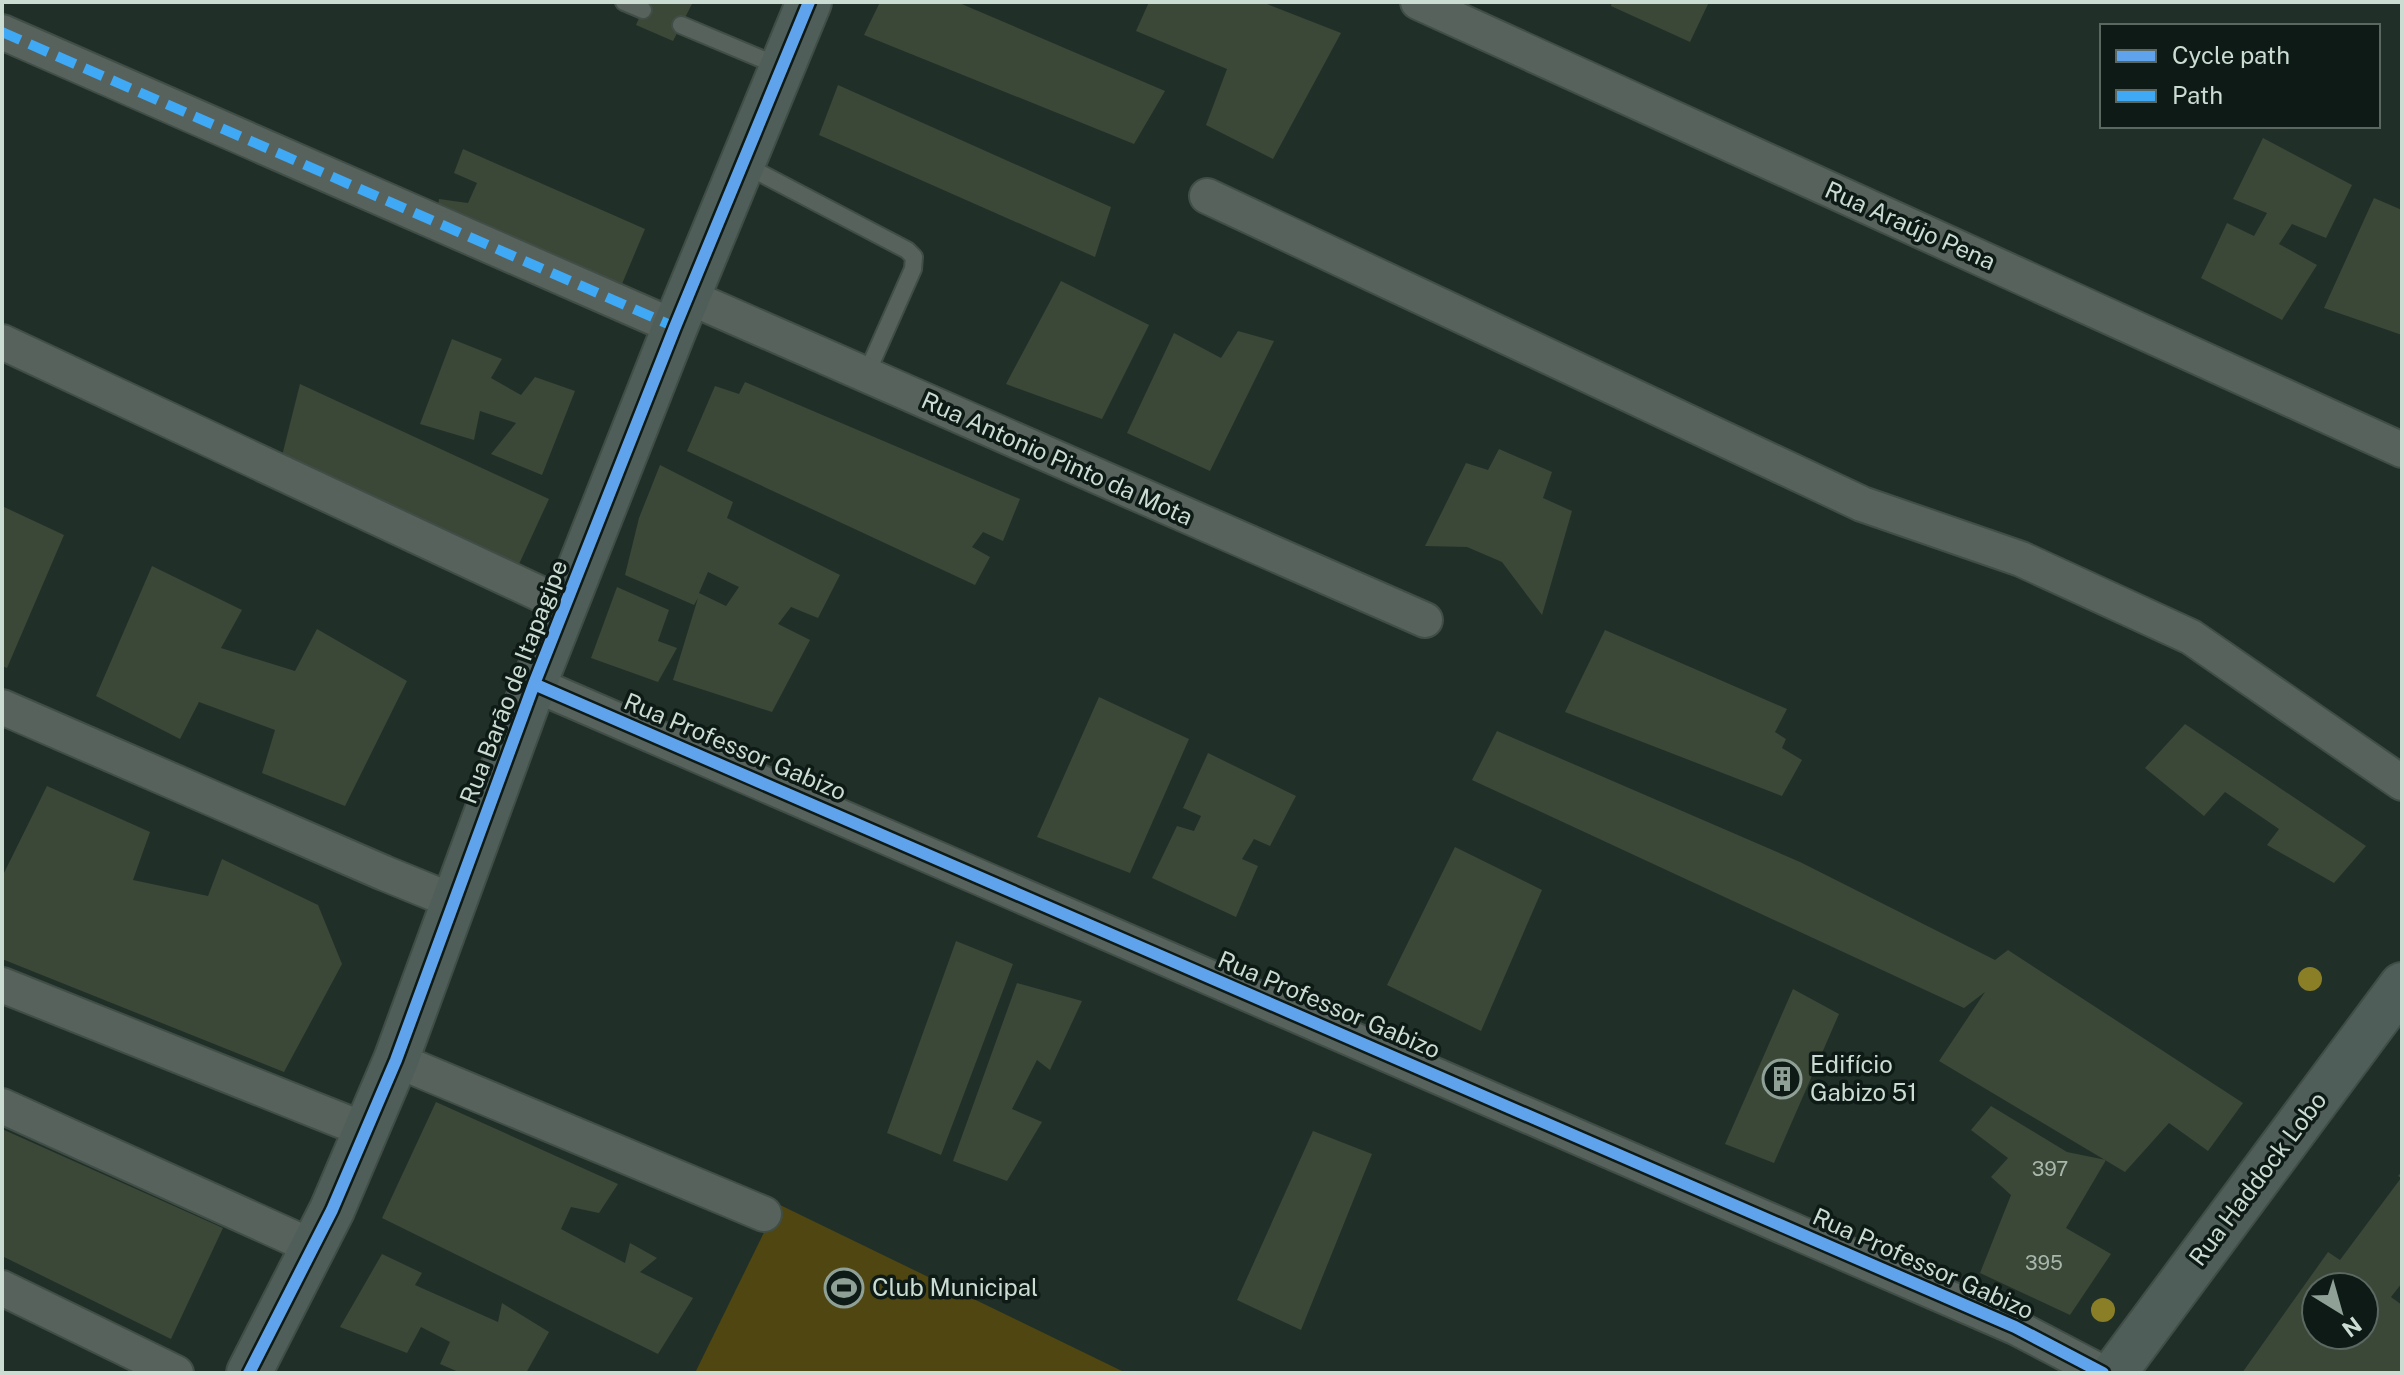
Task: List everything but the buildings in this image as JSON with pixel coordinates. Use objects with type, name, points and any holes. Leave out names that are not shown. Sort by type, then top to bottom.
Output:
[{"type":"street","name":"Rua Barão de Itapagipe","points":[[249,1373],[332,1210],[396,1060],[534,684],[809,2]]},
{"type":"street","name":"Rua Araújo Pena","points":[[1418,2],[2402,450]]},
{"type":"street","name":"Rua Antonio Pinto da Mota","points":[[2,32],[682,312],[866,375],[1425,620]]},
{"type":"street","points":[[1207,196],[1862,504],[2021,559],[2191,637],[2402,783]]},
{"type":"street","points":[[2,342],[566,606]]},
{"type":"street","name":"Rua Professor Gabizo","points":[[534,684],[2015,1327],[2103,1373]]},
{"type":"street","points":[[2,707],[455,902]]},
{"type":"street","points":[[2,985],[365,1130]]},
{"type":"street","name":"Rua Haddock Lobo","points":[[2114,1373],[2402,985]]},
{"type":"street","points":[[396,1060],[764,1214]]},
{"type":"street","points":[[2,1106],[313,1247]]},
{"type":"street","points":[[2,1288],[176,1373]]},
{"type":"lane","points":[[624,2],[643,10]]},
{"type":"lane","points":[[681,25],[782,68]]},
{"type":"lane","points":[[743,165],[907,250],[914,257],[913,269],[866,375]]},
{"type":"shaded area","name":"Club Municipal","points":[[778,1204],[1126,1373],[695,1373]]},
{"type":"marked path","points":[[2,32],[675,327]]},
{"type":"cycle path","points":[[249,1373],[332,1210],[396,1060],[534,684],[675,327],[809,2]]},
{"type":"cycle path","points":[[534,684],[2015,1327],[2103,1373]]},
{"type":"place","name":"Edifício Gabizo 51","points":[[1782,1079]]},
{"type":"place","name":"Club Municipal","points":[[844,1288]]}]
